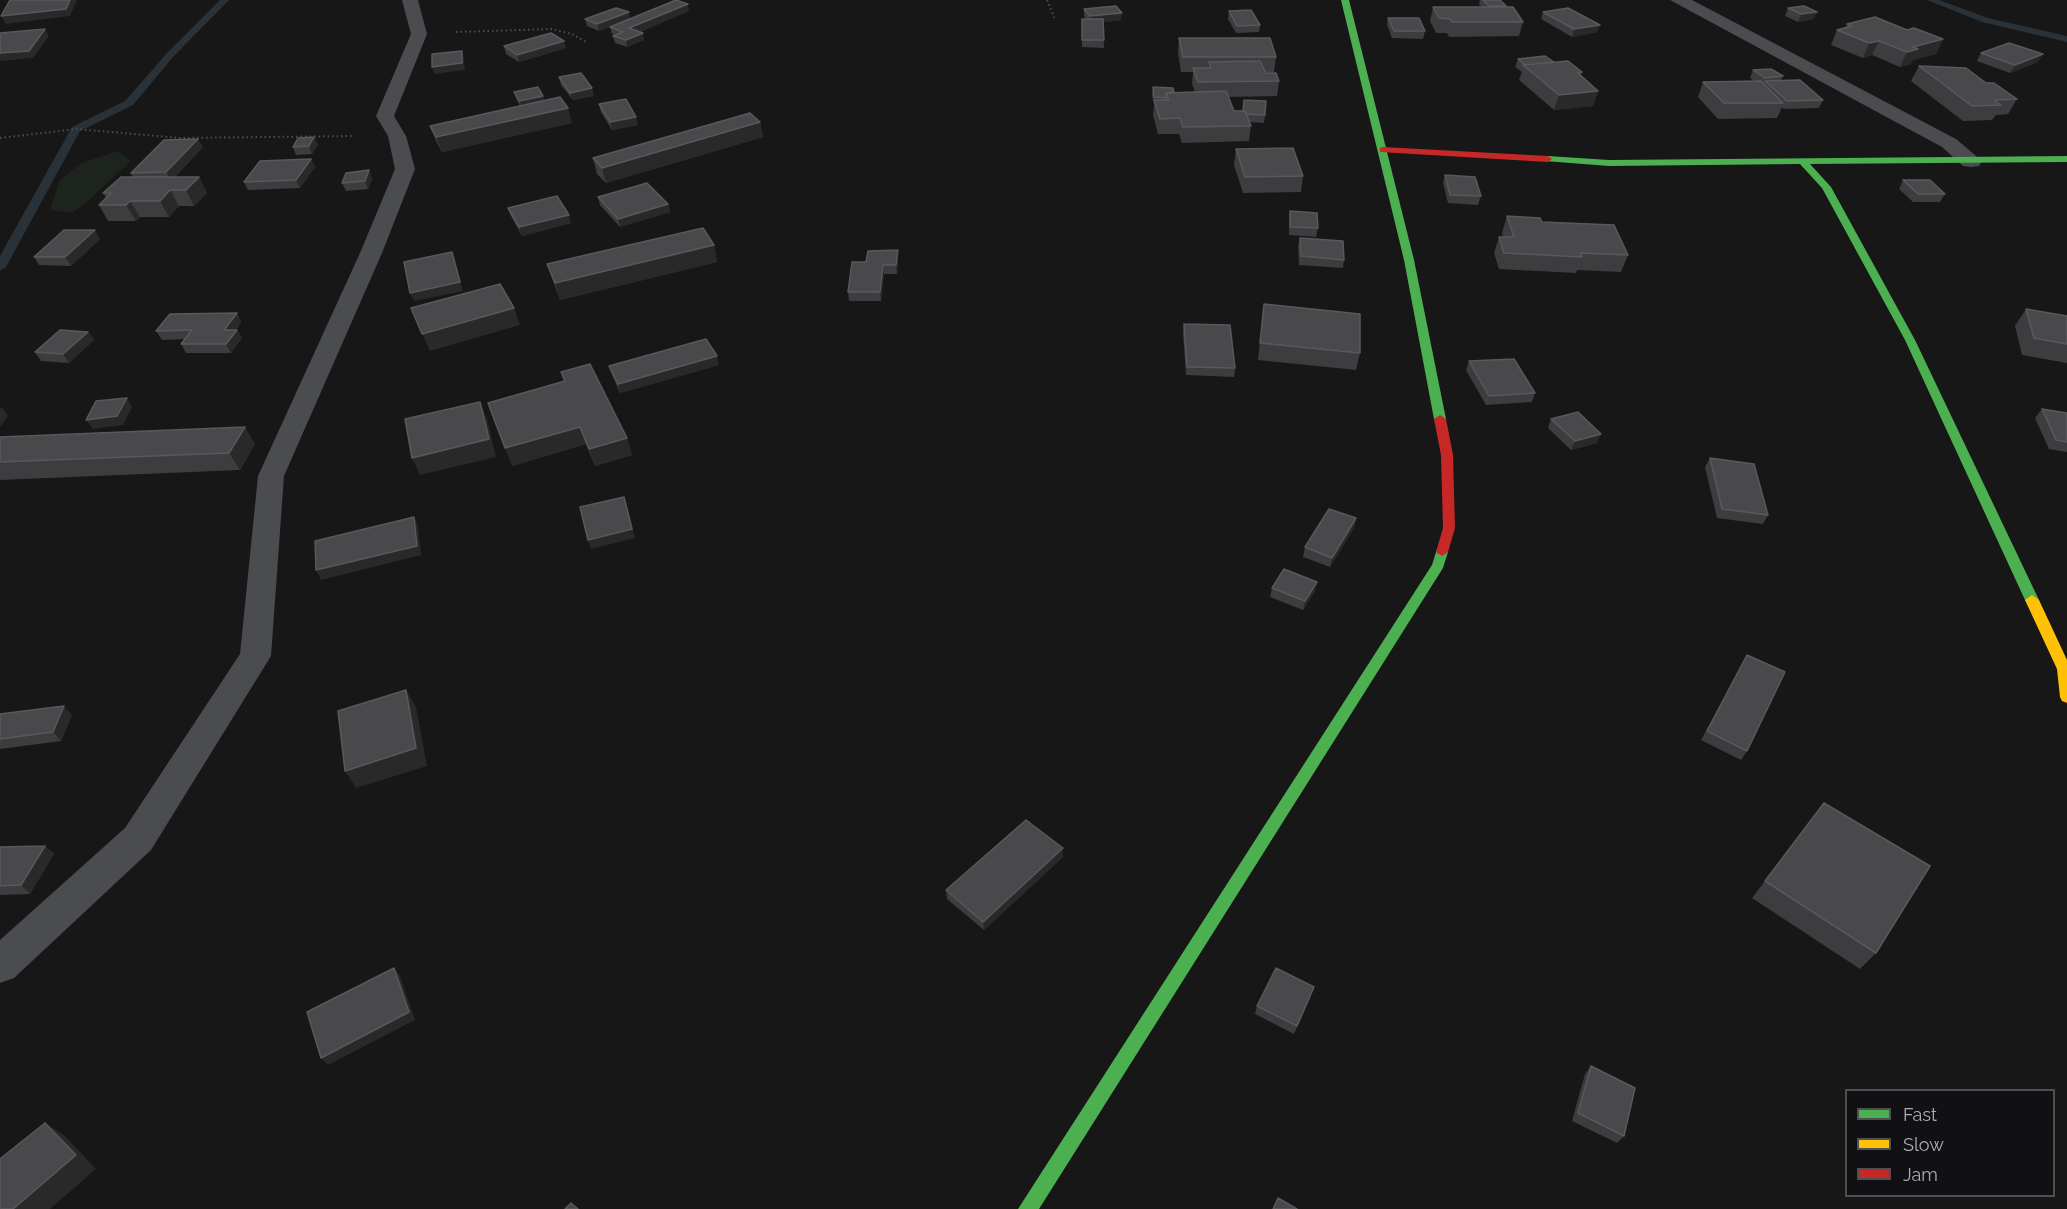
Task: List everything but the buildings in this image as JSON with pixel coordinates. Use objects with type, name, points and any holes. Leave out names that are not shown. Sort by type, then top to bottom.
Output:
[{"type":"street","points":[[1028,1209],[1438,565],[1449,528],[1447,455],[1409,260],[1346,0]]},
{"type":"street","points":[[1679,0],[1949,143],[1971,161]]},
{"type":"street","points":[[1383,150],[1609,163],[2067,159]]},
{"type":"street","points":[[1803,162],[1826,187],[1910,340],[2064,669],[2067,697]]},
{"type":"lane","points":[[0,965],[138,839],[255,656],[271,476],[371,253],[405,169],[397,136],[385,116],[419,34],[410,0]]},
{"type":"path","points":[[1047,0],[1055,20]]},
{"type":"path","points":[[419,34],[552,29],[572,34],[586,42]]},
{"type":"path","points":[[0,138],[76,129],[180,138],[397,136]]},
{"type":"shaded area","points":[[118,151],[131,161],[89,200],[72,213],[50,210],[60,180],[81,163]]},
{"type":"waterway","points":[[0,267],[76,129],[129,103],[170,55],[225,0]]},
{"type":"waterway","points":[[1931,0],[1985,20],[2067,39]]},
{"type":"traffic: fast","points":[[1345,0],[1409,260],[1440,419]]},
{"type":"traffic: fast","points":[[1548,159],[1609,163],[2067,159]]},
{"type":"traffic: fast","points":[[1803,162],[1826,187],[1910,340],[2032,600]]},
{"type":"traffic: fast","points":[[1028,1209],[1438,565],[1442,552]]},
{"type":"traffic: slow","points":[[2032,600],[2064,669],[2067,697]]},
{"type":"traffic: jam","points":[[1383,150],[1548,159]]},
{"type":"traffic: jam","points":[[1440,419],[1447,455],[1449,528],[1442,552]]}]
